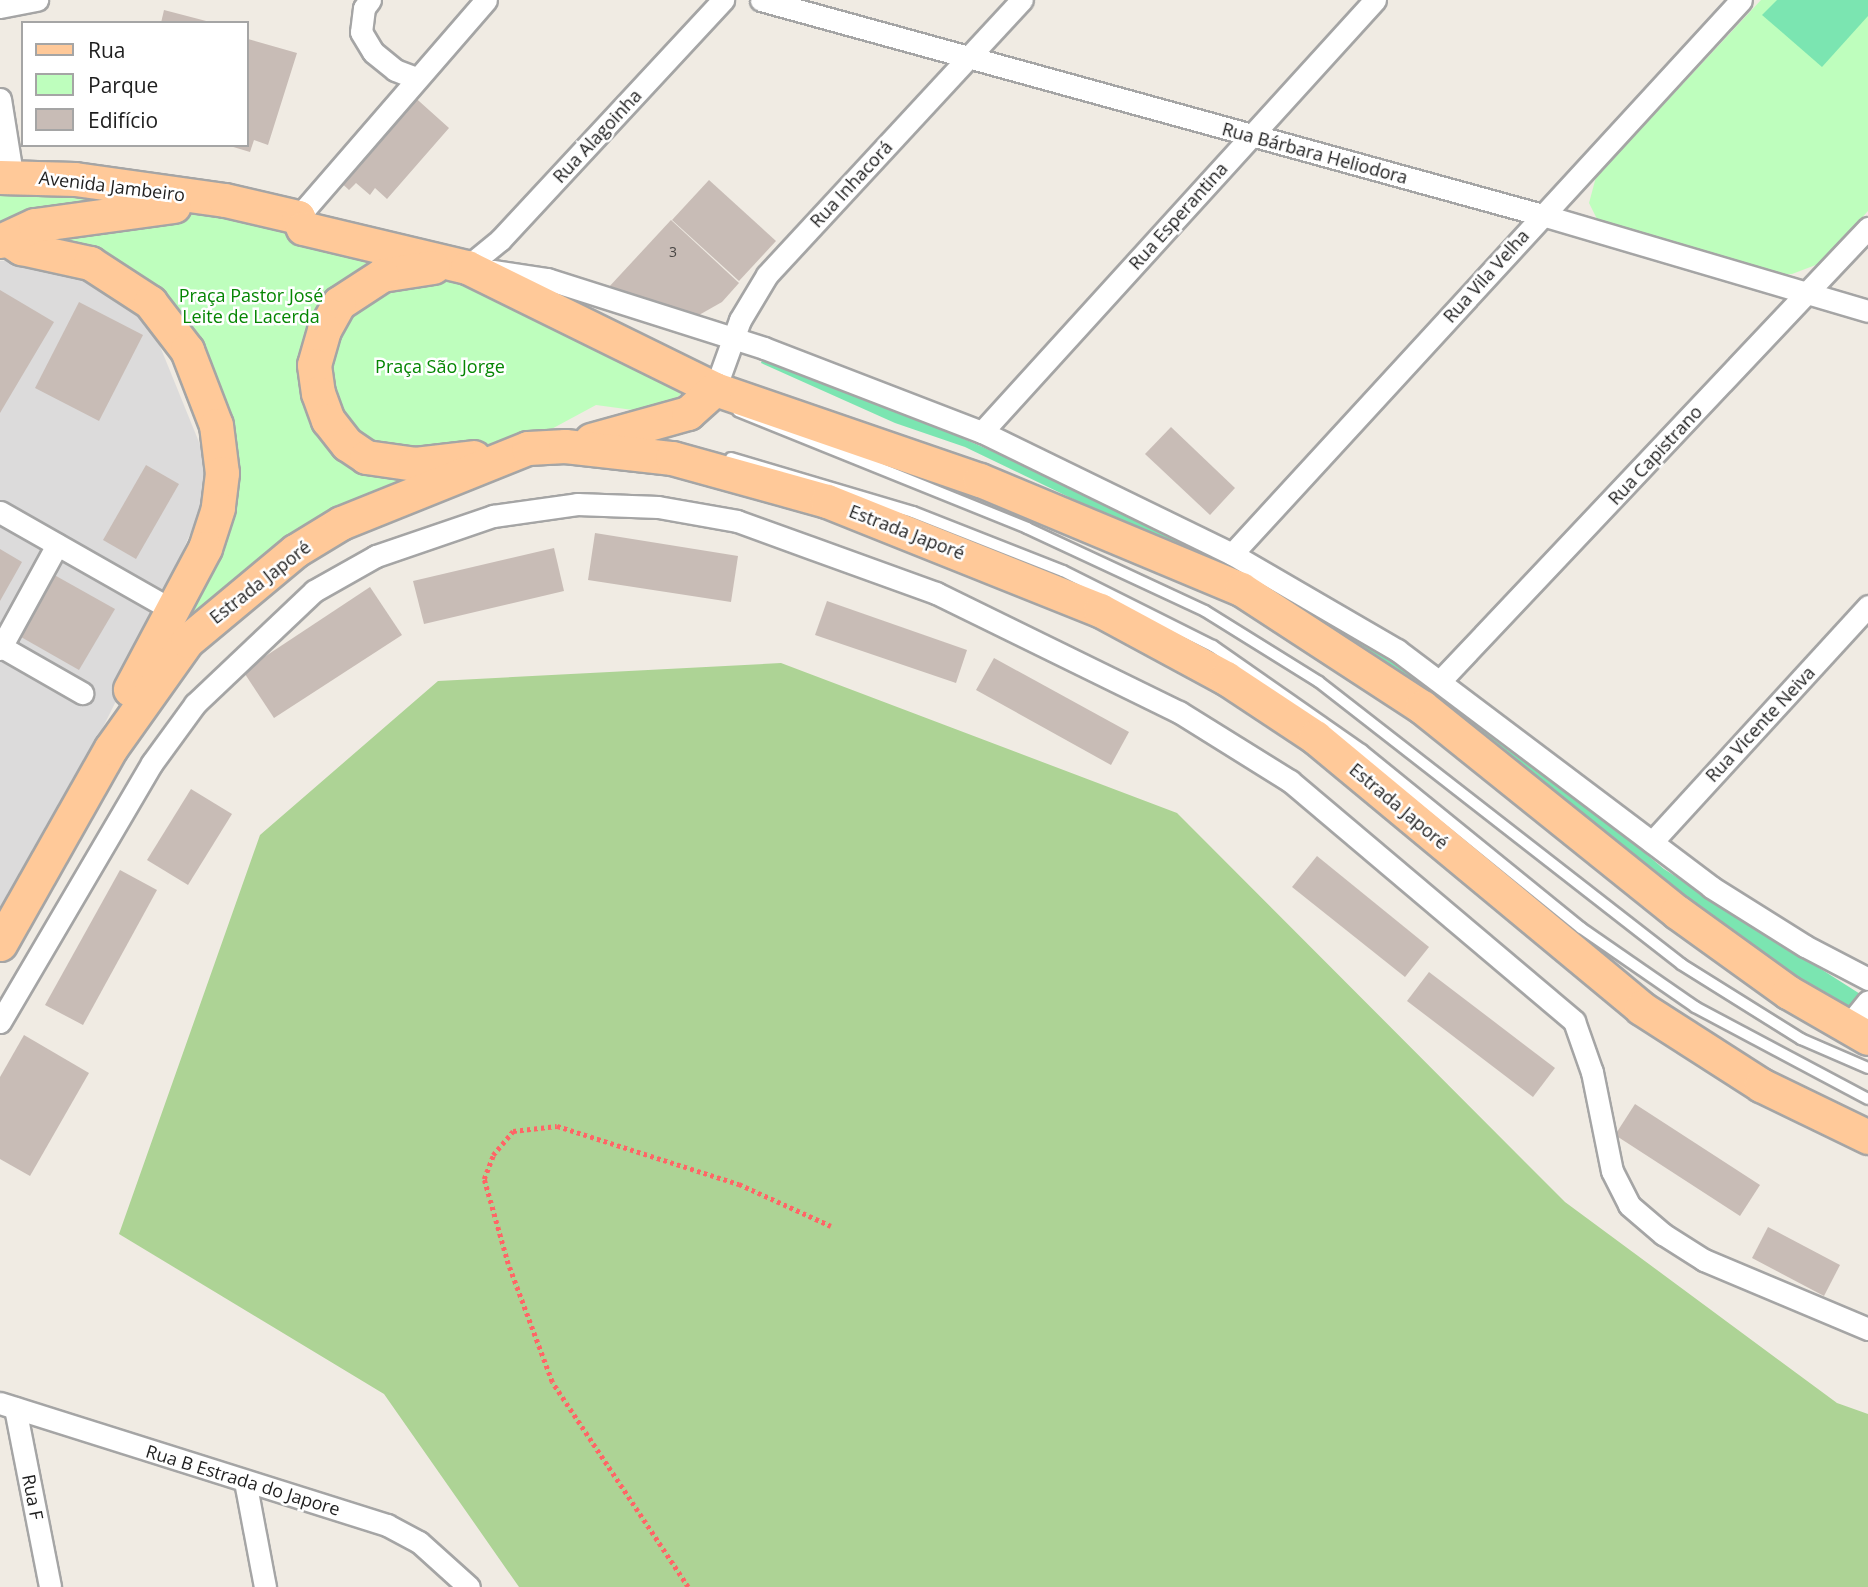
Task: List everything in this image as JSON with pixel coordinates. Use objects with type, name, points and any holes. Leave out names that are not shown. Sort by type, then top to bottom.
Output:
[{"type":"main road","name":"Avenida Jambeiro","points":[[6,175],[225,200]]},
{"type":"main road","points":[[4,240],[35,225],[225,200],[298,217],[303,228],[467,267],[715,389],[980,480],[1241,590],[1422,707],[1677,912],[1788,992],[1857,1032]]},
{"type":"main road","points":[[4,240],[21,248],[90,262],[137,291],[173,328],[205,388],[216,425],[222,473],[218,508],[205,548],[124,700],[111,748]]},
{"type":"main road","points":[[467,267],[404,269],[372,280],[339,303],[324,330],[314,365],[317,393],[328,420],[347,444],[366,457],[389,464],[442,462],[528,448]]},
{"type":"main road","points":[[565,446],[655,425],[688,413],[715,389]]},
{"type":"main road","name":"Estrada Japoré","points":[[0,944],[111,748],[187,641],[295,551],[366,513],[528,448],[565,446],[672,458],[827,501],[1100,610],[1226,678],[1315,737],[1641,1008],[1761,1085],[1868,1138]]},
{"type":"street","points":[[0,7],[37,0]]},
{"type":"street","points":[[370,0],[364,8],[361,32],[373,52],[395,70],[416,78]]},
{"type":"street","points":[[298,217],[486,0]]},
{"type":"street","name":"Rua Alagoinha","points":[[467,267],[500,240],[723,0]]},
{"type":"street","name":"Rua Bárbara Heliodora","points":[[761,0],[1542,215],[1868,311]]},
{"type":"street","name":"Rua Inhacorá","points":[[715,389],[740,320],[766,275],[1022,0]]},
{"type":"street","name":"Rua Esperantina","points":[[982,432],[1375,0]]},
{"type":"street","name":"Rua Vila Velha","points":[[1233,554],[1741,0]]},
{"type":"street","points":[[0,99],[6,175]]},
{"type":"street","name":"Rua Capistrano","points":[[1441,680],[1868,228]]},
{"type":"street","points":[[467,267],[547,279],[734,339],[982,432],[1233,554],[1325,605],[1441,680],[1723,894],[1868,979]]},
{"type":"street","points":[[0,1022],[152,763],[195,704],[314,591],[376,556],[493,516],[577,504],[658,507],[737,521],[936,593],[1179,712],[1290,781],[1574,1021],[1592,1072],[1612,1171],[1629,1205],[1663,1234],[1704,1260],[1868,1329]]},
{"type":"street","points":[[0,512],[171,609]]},
{"type":"street","points":[[57,545],[0,647],[82,693]]},
{"type":"street","name":"Rua Vicente Neiva","points":[[1652,842],[1868,606]]},
{"type":"street","points":[[1857,1032],[1868,1001]]},
{"type":"street","name":"Rua B Estrada do Japore","points":[[8,1405],[387,1525],[419,1542],[469,1587]]},
{"type":"street","name":"Rua F","points":[[8,1405],[50,1587]]},
{"type":"street","points":[[245,1481],[265,1587]]},
{"type":"lane","points":[[715,389],[748,418],[1027,528],[1205,611],[1319,682],[1681,964],[1801,1039],[1868,1068]]},
{"type":"lane","points":[[565,446],[695,449]]},
{"type":"lane","points":[[718,454],[913,512],[1063,571],[1213,646],[1362,750],[1581,928],[1695,1007],[1868,1099]]},
{"type":"path","points":[[688,1587],[552,1382],[508,1264],[484,1179],[493,1155],[513,1131],[557,1126],[739,1184],[831,1226]]},
{"type":"shaded area","points":[[65,256],[142,302],[214,479],[125,683],[0,934],[0,261]]},
{"type":"green space","points":[[1761,0],[1868,0],[1868,211],[1821,263],[1792,274],[1769,275],[1598,221],[1589,203],[1596,177]]},
{"type":"green space","points":[[1777,0],[1868,0],[1868,16],[1822,67],[1762,15]]},
{"type":"green space","points":[[0,115],[14,188],[227,207],[456,276],[587,347],[654,375],[681,394],[671,402],[633,410],[596,405],[520,446],[428,479],[168,642],[214,479],[196,381],[142,302],[65,256],[58,239],[0,253]]},
{"type":"green space","points":[[765,352],[1134,513],[1329,615],[1508,738],[1664,869],[1868,999],[1868,1021],[1655,890],[1483,747],[1133,528],[965,447],[895,423],[761,363]]},
{"type":"green space","points":[[781,663],[1177,813],[1565,1202],[1837,1403],[1868,1414],[1868,1587],[519,1587],[384,1394],[119,1234],[260,835],[438,681]]},
{"type":"building","points":[[164,10],[206,21],[161,21]]},
{"type":"building","points":[[248,39],[297,53],[268,145],[254,140],[250,152],[233,147],[248,147]]},
{"type":"building","points":[[410,93],[449,128],[387,199],[375,188],[370,195],[356,183],[349,190],[336,178]]},
{"type":"building","points":[[709,180],[776,241],[739,281],[672,220]]},
{"type":"building","points":[[671,220],[739,283],[722,302],[699,315],[608,288]]},
{"type":"building","points":[[0,290],[54,322],[0,413]]},
{"type":"building","points":[[79,302],[143,335],[99,421],[35,388]]},
{"type":"building","points":[[1171,427],[1235,488],[1210,515],[1145,454]]},
{"type":"building","points":[[146,465],[179,484],[136,559],[103,540]]},
{"type":"building","points":[[595,533],[738,556],[731,602],[588,580]]},
{"type":"building","points":[[554,548],[564,591],[424,624],[413,581]]},
{"type":"building","points":[[0,549],[22,562],[0,601]]},
{"type":"building","points":[[49,572],[115,609],[79,670],[14,633]]},
{"type":"building","points":[[370,587],[402,635],[274,718],[243,671]]},
{"type":"building","points":[[827,601],[967,650],[956,683],[815,635]]},
{"type":"building","points":[[994,658],[1129,732],[1111,765],[976,690]]},
{"type":"building","points":[[191,789],[232,814],[188,885],[147,860]]},
{"type":"building","points":[[1317,856],[1429,947],[1405,977],[1292,887]]},
{"type":"building","points":[[120,870],[157,890],[83,1025],[45,1005]]},
{"type":"building","points":[[1429,972],[1555,1068],[1533,1097],[1407,1001]]},
{"type":"building","points":[[24,1035],[89,1073],[30,1176],[0,1159],[0,1077]]},
{"type":"building","points":[[1635,1104],[1760,1185],[1740,1216],[1615,1135]]},
{"type":"building","points":[[1768,1227],[1840,1265],[1824,1296],[1752,1258]]},
{"type":"park label","name":"Praça Pastor José Leite de Lacerda","points":[[251,306]]},
{"type":"park label","name":"Praça São Jorge","points":[[440,366]]}]
